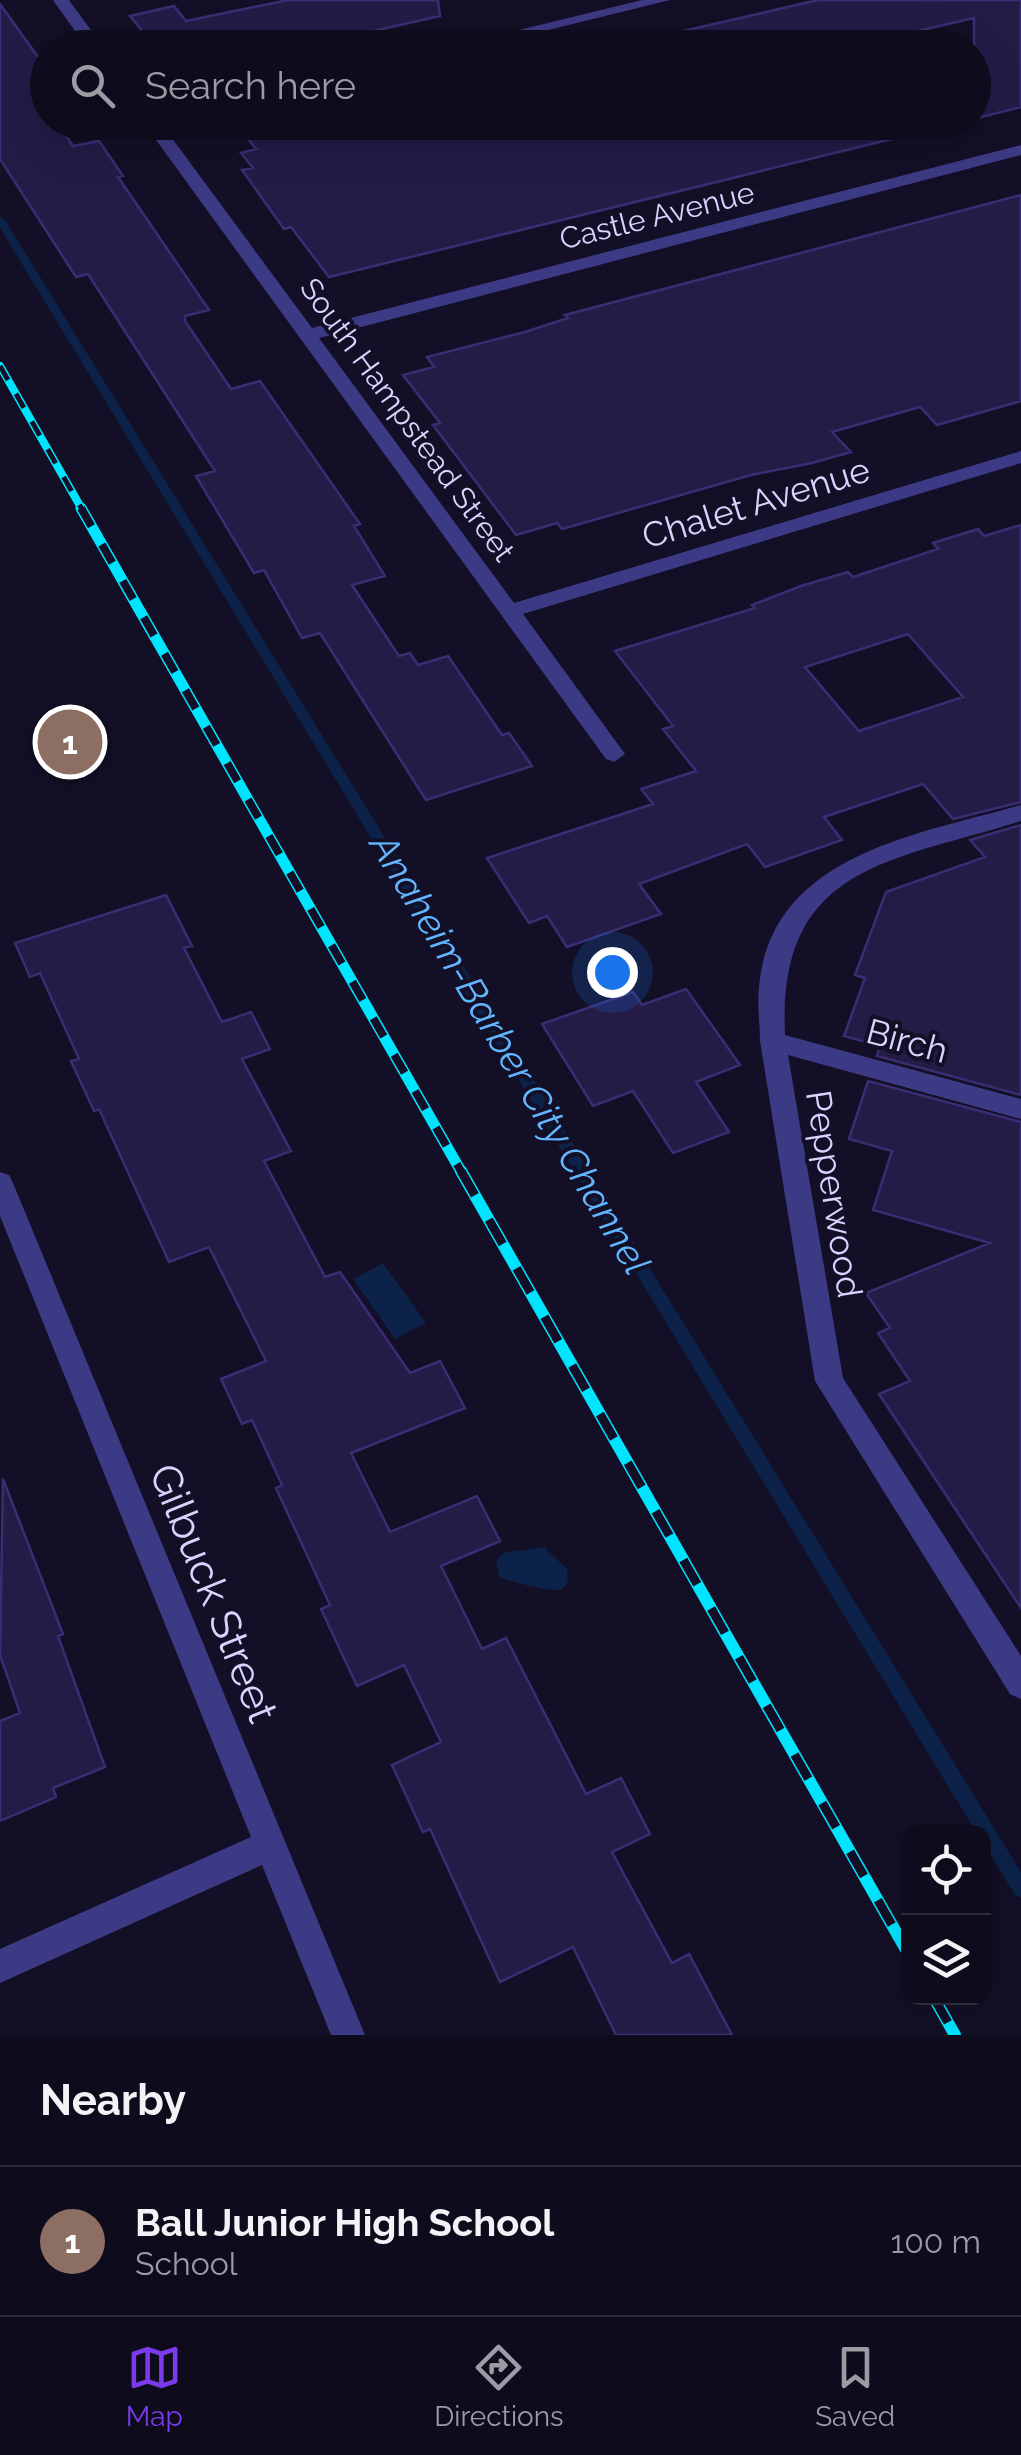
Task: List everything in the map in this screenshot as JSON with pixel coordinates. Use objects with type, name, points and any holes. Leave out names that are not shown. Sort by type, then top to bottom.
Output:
[{"type":"street","points":[[62,0],[83,30]]},
{"type":"street","points":[[531,30],[662,0]]},
{"type":"street","name":"South Hampstead Street","points":[[164,140],[614,754]]},
{"type":"street","name":"Castle Avenue","points":[[307,334],[1021,150]]},
{"type":"street","name":"Chalet Avenue","points":[[510,611],[1021,457]]},
{"type":"street","name":"Pepperwood","points":[[1021,813],[881,858],[822,886],[802,910],[784,943],[772,985],[774,1041],[829,1381],[1021,1684]]},
{"type":"street","name":"Birch","points":[[774,1041],[1021,1109]]},
{"type":"street","name":"Gilbuck Street","points":[[0,1183],[10,1234],[271,1844],[348,2035]]},
{"type":"street","points":[[0,1966],[271,1844]]},
{"type":"water","points":[[383,1263],[426,1323],[395,1339],[353,1279]]},
{"type":"water","points":[[544,1547],[567,1569],[568,1583],[561,1590],[529,1586],[499,1576],[496,1561],[503,1553]]},
{"type":"building","points":[[288,0],[438,0],[440,16],[378,30],[141,30],[130,16],[174,6],[186,21]]},
{"type":"building","points":[[818,0],[1021,0],[1021,107],[991,115],[991,30],[974,30],[974,18],[922,30],[688,30]]},
{"type":"building","points":[[0,4],[30,46],[30,140],[69,140],[73,146],[99,141],[123,176],[118,177],[209,310],[185,316],[185,321],[231,389],[260,381],[360,524],[354,526],[385,576],[352,585],[399,656],[410,653],[418,665],[448,656],[502,735],[509,733],[532,766],[426,800],[320,633],[302,638],[264,570],[254,573],[196,476],[215,471],[88,274],[76,277],[0,159]]},
{"type":"building","points":[[249,140],[888,140],[329,277],[291,227],[284,229],[242,170],[253,168],[241,153],[256,149]]},
{"type":"building","points":[[1021,195],[1021,401],[937,425],[920,407],[832,432],[851,452],[751,475],[562,529],[557,523],[516,535],[433,425],[440,423],[403,375],[434,367],[427,357],[525,332],[568,318],[565,315]]},
{"type":"building","points":[[1021,525],[1021,802],[953,819],[923,784],[824,817],[842,840],[765,867],[747,844],[639,884],[661,914],[567,947],[547,916],[529,923],[487,858],[653,804],[641,789],[696,771],[663,729],[673,726],[615,651],[755,608],[752,605],[801,586],[848,572],[853,577],[938,549],[933,543],[978,529],[984,536]],"holes":[[[908,634],[963,697],[859,731],[805,667]]]},
{"type":"building","points":[[1021,825],[1021,1095],[877,1056],[880,1046],[844,1036],[865,978],[855,975],[886,892],[985,857],[970,840]]},
{"type":"building","points":[[166,895],[192,946],[184,948],[222,1022],[251,1012],[270,1049],[242,1059],[291,1151],[264,1161],[325,1277],[340,1272],[410,1373],[440,1361],[465,1408],[351,1453],[390,1532],[477,1496],[500,1541],[441,1566],[482,1649],[506,1638],[586,1794],[621,1778],[650,1834],[612,1852],[672,1963],[689,1954],[732,2035],[616,2035],[573,1947],[500,1982],[430,1829],[423,1832],[392,1765],[441,1742],[404,1665],[357,1686],[321,1609],[330,1605],[276,1488],[282,1485],[252,1420],[242,1424],[221,1379],[266,1361],[209,1247],[169,1262],[99,1109],[94,1111],[71,1061],[79,1059],[40,973],[30,977],[15,943]]},
{"type":"building","points":[[686,989],[740,1065],[696,1082],[729,1132],[673,1153],[633,1091],[593,1106],[542,1024],[633,992],[642,1005]]},
{"type":"building","points":[[868,1081],[1021,1122],[1021,1608],[879,1394],[910,1381],[878,1333],[890,1328],[866,1293],[990,1243],[873,1210],[892,1151],[849,1139]]},
{"type":"building","points":[[3,1479],[63,1634],[58,1636],[105,1767],[53,1788],[56,1797],[0,1821],[0,1721],[20,1713],[0,1655]]},
{"type":"waterway","name":"Anaheim-Barber City Channel","points":[[0,220],[1021,1889]]},
{"type":"railway","points":[[0,366],[83,511]]},
{"type":"railway","points":[[81,508],[462,1173]]},
{"type":"railway","points":[[461,1171],[901,1941]]},
{"type":"railway","points":[[938,2005],[955,2035]]},
{"type":"place","name":"Ball Junior High School","points":[[70,742]]}]
